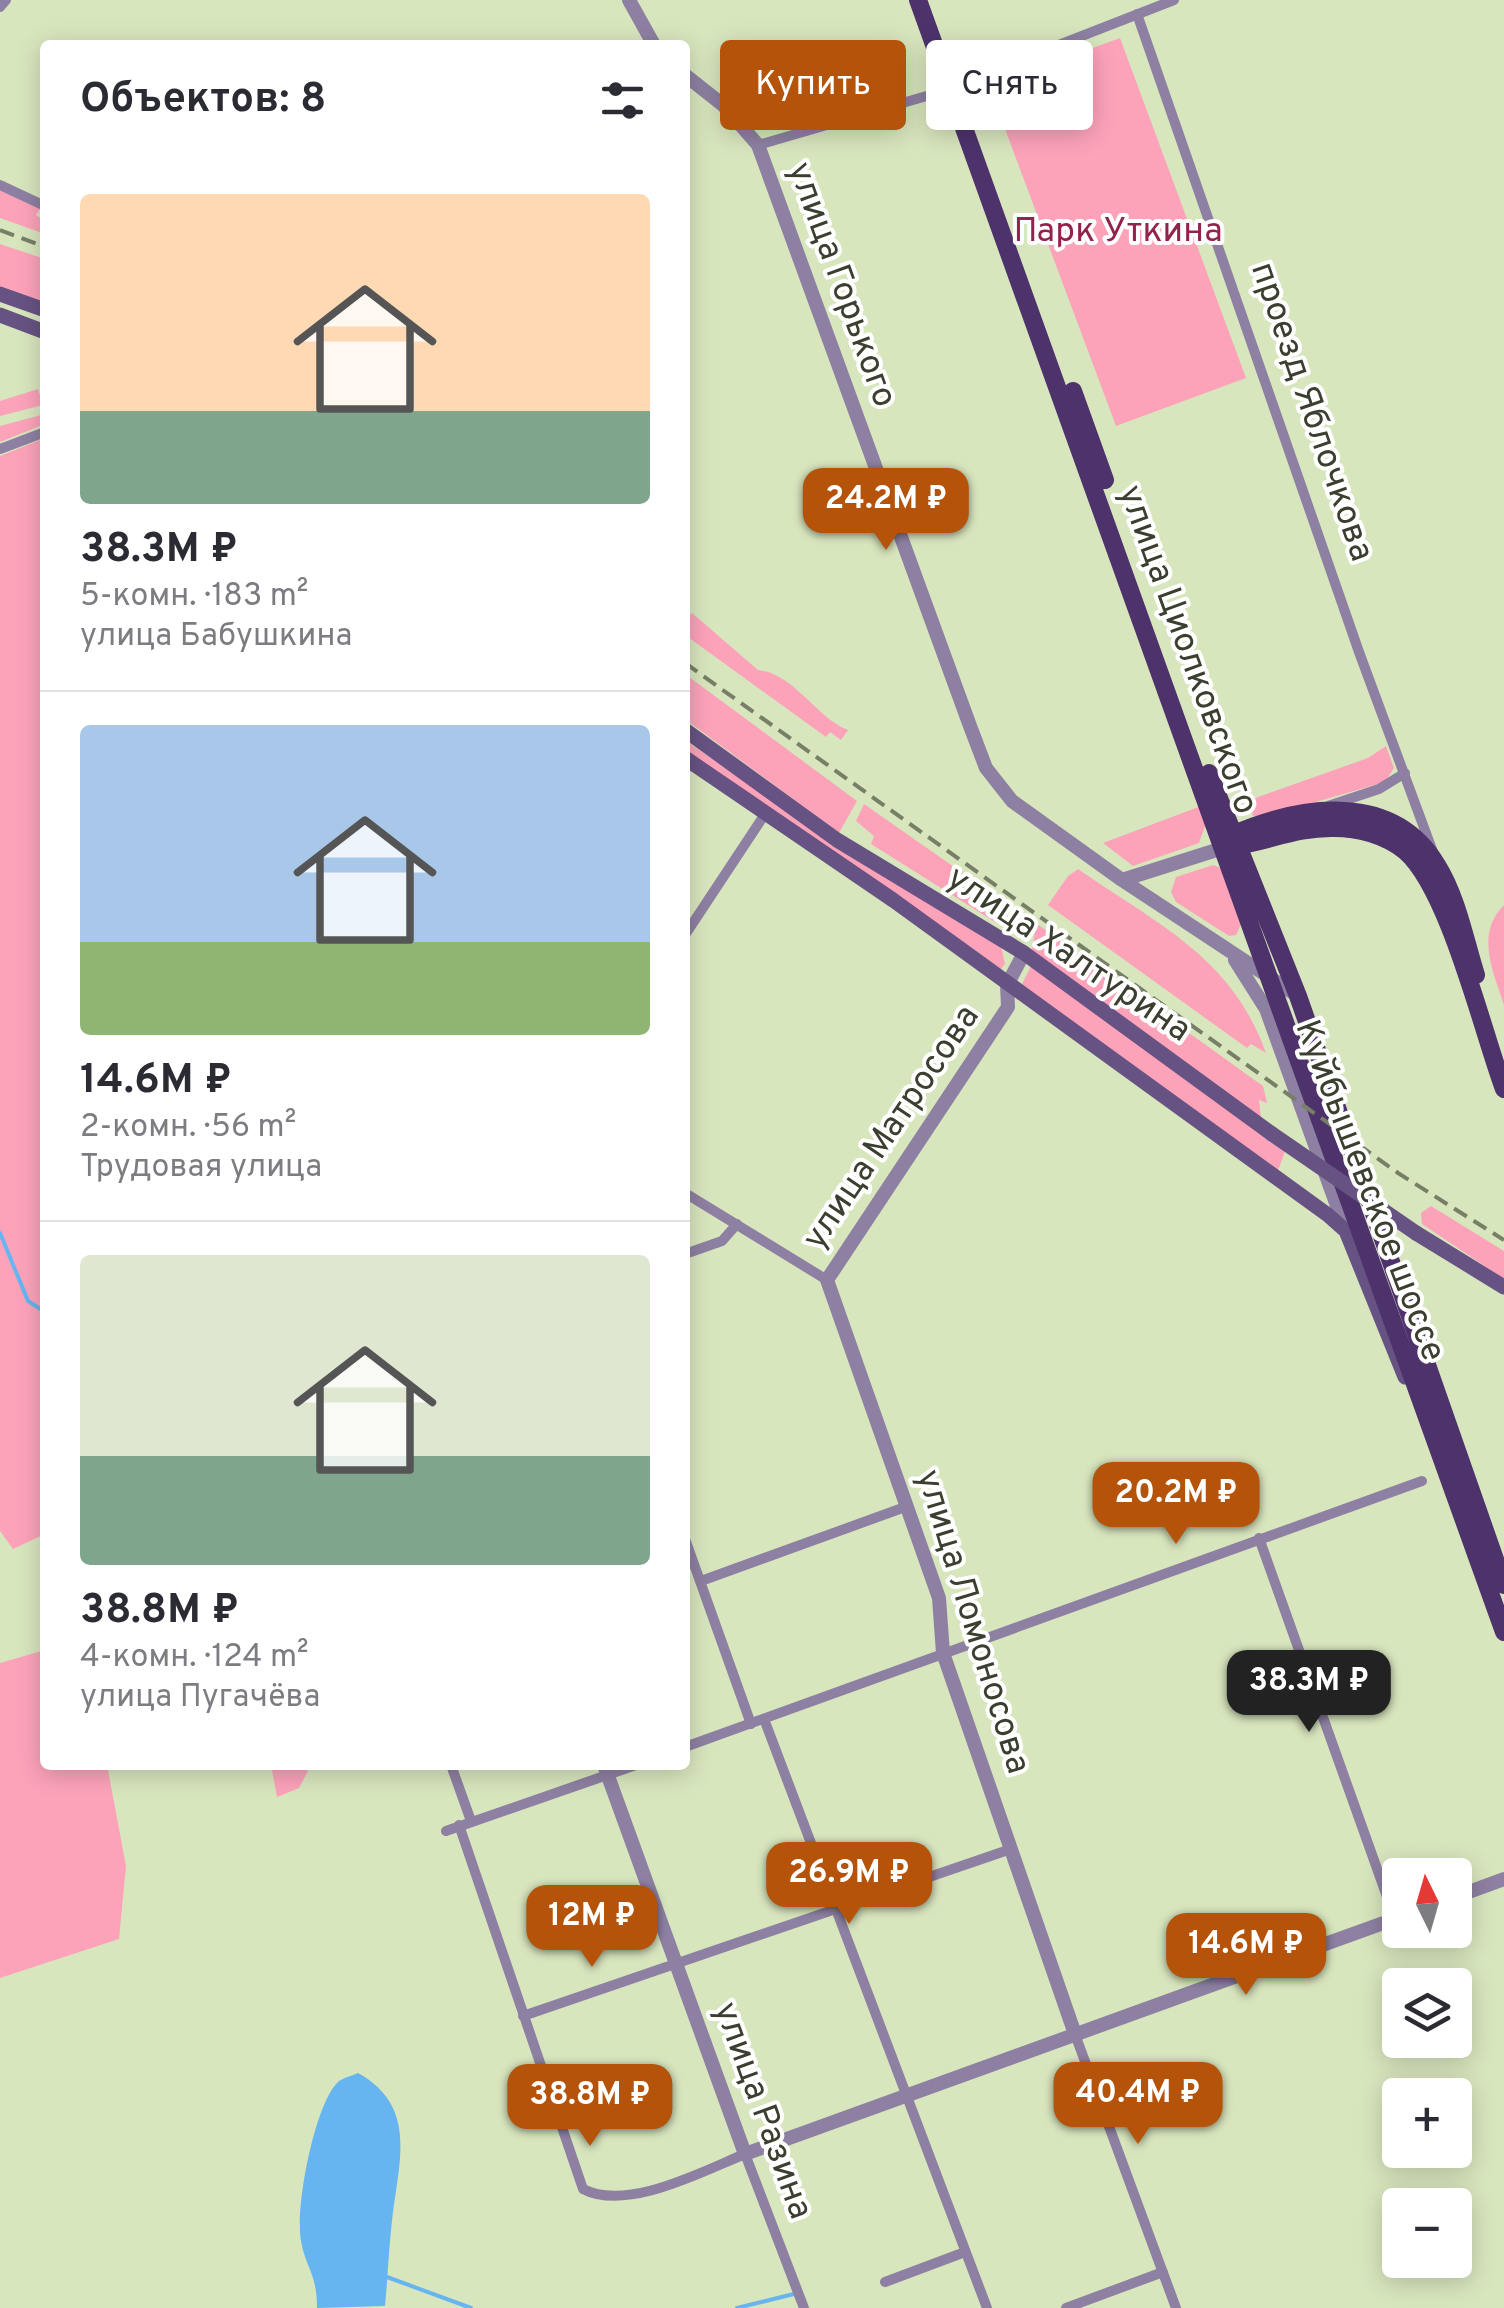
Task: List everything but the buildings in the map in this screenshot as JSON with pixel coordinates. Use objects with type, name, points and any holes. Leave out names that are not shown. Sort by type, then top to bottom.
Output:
[{"type":"main road","name":"улица Циолковского","points":[[918,0],[935,40]]},
{"type":"main road","name":"улица Циолковского","points":[[931,0],[942,40]]},
{"type":"main road","name":"улица Циолковского","points":[[971,130],[1232,842],[1298,996],[1400,1320]]},
{"type":"main road","points":[[0,294],[40,308]]},
{"type":"main road","points":[[0,315],[40,330]]},
{"type":"main road","name":"улица Халтурина","points":[[690,734],[838,840],[1024,954],[1272,1134],[1504,1288]]},
{"type":"main road","name":"улица Халтурина","points":[[690,762],[893,900],[1346,1232]]},
{"type":"main road","name":"проезд Яблочкова","points":[[1232,842],[1316,810],[1341,809],[1382,817],[1420,840],[1438,866],[1504,1058]]},
{"type":"main road","points":[[1232,842],[1294,830],[1336,828],[1378,836],[1406,852],[1433,888],[1504,1089]]},
{"type":"main road","name":"улица Циолковского","points":[[1232,842],[1272,979],[1400,1320]]},
{"type":"main road","name":"Куйбышевское шоссе","points":[[1346,1232],[1440,1458],[1504,1632]]},
{"type":"main road","name":"Куйбышевское шоссе","points":[[1400,1320],[1440,1458]]},
{"type":"main road","name":"Куйбышевское шоссе","points":[[1400,1320],[1504,1585]]},
{"type":"street","points":[[0,7],[6,0]]},
{"type":"street","points":[[629,0],[651,40]]},
{"type":"street","points":[[1071,40],[1174,0]]},
{"type":"street","name":"проезд Яблочкова","points":[[1137,14],[1438,866]]},
{"type":"street","name":"улица Горького","points":[[690,79],[723,105],[758,145],[986,768],[1012,801],[1122,880],[1298,996]]},
{"type":"street","points":[[758,145],[926,95]]},
{"type":"street","points":[[0,185],[40,204]]},
{"type":"street","points":[[0,449],[40,434]]},
{"type":"street","name":"проезд Яблочкова","points":[[1316,810],[1380,789],[1404,773]]},
{"type":"street","points":[[690,927],[765,814]]},
{"type":"street","points":[[1122,880],[1232,842]]},
{"type":"street","name":"Куйбышевское шоссе","points":[[1228,952],[1266,1009],[1346,1232]]},
{"type":"street","name":"улица Матросова","points":[[827,1280],[1008,1007],[1006,985],[1024,954]]},
{"type":"street","points":[[690,1196],[827,1280]]},
{"type":"street","points":[[690,1252],[722,1240],[738,1224]]},
{"type":"street","name":"улица Ломоносова","points":[[827,1280],[939,1598],[943,1653],[1076,2037],[1176,2308]]},
{"type":"street","points":[[690,1746],[1422,1481]]},
{"type":"street","points":[[701,1580],[908,1506]]},
{"type":"street","points":[[1259,1538],[1382,1874]]},
{"type":"street","points":[[690,1552],[751,1724]]},
{"type":"street","points":[[764,1719],[987,2308]]},
{"type":"street","points":[[452,1770],[523,2016],[578,2176],[584,2190],[598,2197],[663,2188],[745,2154],[1382,1924]]},
{"type":"street","points":[[446,1830],[605,1770]]},
{"type":"street","name":"улица Разина","points":[[605,1770],[804,2308]]},
{"type":"street","points":[[523,2016],[1011,1849]]},
{"type":"street","points":[[1472,1891],[1504,1879]]},
{"type":"street","points":[[885,2282],[965,2252]]},
{"type":"street","points":[[1066,2308],[1163,2272]]},
{"type":"green space","name":"Парк Уткина","points":[[1120,38],[1246,378],[1116,426],[1005,130],[1093,130],[1093,48]]},
{"type":"green space","points":[[0,188],[40,205],[36,215],[40,218],[40,232],[0,218]]},
{"type":"green space","points":[[0,244],[40,257],[40,302],[0,289]]},
{"type":"green space","points":[[38,389],[40,395],[40,406],[0,416],[0,401]]},
{"type":"green space","points":[[40,415],[40,426],[0,442],[0,426]]},
{"type":"green space","points":[[40,440],[40,1536],[13,1549],[0,1531],[0,456]]},
{"type":"green space","points":[[690,615],[758,670],[783,679],[848,730],[841,740],[830,732],[826,737],[690,639]]},
{"type":"green space","points":[[690,678],[857,801],[839,833],[690,723]]},
{"type":"green space","points":[[690,743],[837,846],[1001,946],[1005,964],[1001,969],[690,754]]},
{"type":"green space","points":[[1386,746],[1394,768],[1385,782],[1264,817],[1253,816],[1247,801],[1368,758]]},
{"type":"green space","points":[[864,804],[1007,904],[1009,922],[998,924],[871,844],[874,836],[856,821]]},
{"type":"green space","points":[[1201,806],[1207,821],[1199,843],[1133,866],[1103,843]]},
{"type":"green space","points":[[1213,865],[1221,868],[1242,922],[1236,935],[1229,936],[1176,902],[1171,892],[1176,877]]},
{"type":"green space","points":[[1078,869],[1163,926],[1212,967],[1233,991],[1266,1053],[1251,1044],[1247,1048],[1048,905],[1068,876]]},
{"type":"green space","points":[[1504,905],[1504,1005],[1488,940],[1495,916]]},
{"type":"green space","points":[[1036,923],[1263,1086],[1267,1103],[1259,1100],[1261,1119],[1032,951]]},
{"type":"green space","points":[[1031,966],[1285,1151],[1278,1171],[1020,988]]},
{"type":"green space","points":[[1431,1206],[1504,1251],[1504,1279],[1422,1224],[1421,1213]]},
{"type":"green space","points":[[40,1651],[40,1770],[108,1770],[126,1866],[119,1939],[0,1978],[0,1663]]},
{"type":"green space","points":[[272,1770],[308,1770],[299,1788],[277,1797]]},
{"type":"water","points":[[358,2073],[389,2101],[400,2134],[385,2306],[317,2308],[301,2241],[304,2183],[314,2135],[329,2095],[339,2081]]},
{"type":"waterway","points":[[0,1233],[28,1301],[40,1309]]},
{"type":"waterway","points":[[387,2277],[471,2308]]},
{"type":"waterway","points":[[737,2308],[794,2294]]},
{"type":"railway","points":[[0,230],[40,245]]},
{"type":"railway","points":[[690,667],[1398,1173],[1504,1240]]}]
